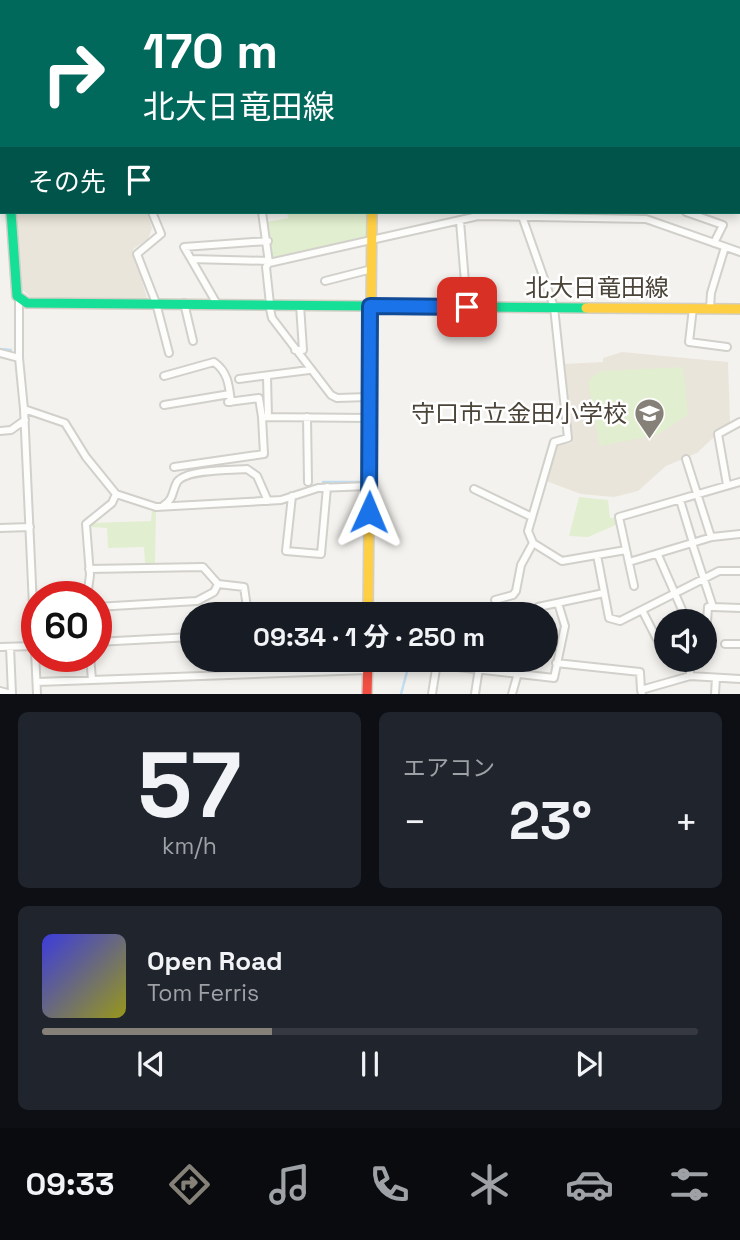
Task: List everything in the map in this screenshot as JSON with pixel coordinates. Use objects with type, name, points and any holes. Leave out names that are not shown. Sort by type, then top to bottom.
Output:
[{"type":"main road","points":[[11,214],[19,300]]},
{"type":"main road","points":[[368,602],[372,214]]},
{"type":"main road","name":"北大日竜田線","points":[[19,300],[27,303],[740,309]]},
{"type":"main road","points":[[367,672],[367,694]]},
{"type":"street","points":[[153,214],[160,234],[137,254],[156,303],[169,354]]},
{"type":"street","points":[[262,214],[268,241],[269,262],[266,267],[272,318],[309,370],[337,398],[369,397]]},
{"type":"street","points":[[191,259],[269,262],[478,216],[510,215],[523,219],[574,215],[633,216],[740,253]]},
{"type":"street","points":[[712,216],[723,225],[714,243]]},
{"type":"street","points":[[523,219],[554,307],[568,438],[554,442],[528,531],[533,542],[562,561],[626,550]]},
{"type":"street","points":[[460,221],[467,307]]},
{"type":"street","points":[[217,304],[184,247],[268,241]]},
{"type":"street","points":[[710,308],[711,293],[724,247]]},
{"type":"street","points":[[326,281],[372,269]]},
{"type":"street","points":[[19,300],[19,358],[25,421],[32,581]]},
{"type":"street","points":[[184,303],[193,341]]},
{"type":"street","points":[[295,350],[303,350],[300,305]]},
{"type":"street","points":[[693,308],[689,342],[727,347]]},
{"type":"street","points":[[0,352],[19,358]]},
{"type":"street","points":[[164,376],[214,362],[223,369],[230,400]]},
{"type":"street","points":[[239,379],[309,370]]},
{"type":"street","points":[[174,467],[264,454],[267,376]]},
{"type":"street","points":[[164,405],[259,398],[265,417]]},
{"type":"street","points":[[24,408],[65,423],[86,457],[116,494],[162,507],[268,501],[327,487],[369,486]]},
{"type":"street","points":[[265,417],[369,418]]},
{"type":"street","points":[[307,417],[308,482]]},
{"type":"street","points":[[0,431],[11,430],[25,421]]},
{"type":"street","points":[[727,485],[718,434],[740,422]]},
{"type":"street","points":[[245,457],[245,469]]},
{"type":"street","points":[[686,458],[710,537]]},
{"type":"street","points":[[162,507],[171,500],[178,481],[186,475],[245,469],[257,475],[268,501]]},
{"type":"street","points":[[634,586],[619,517],[697,492],[740,482]]},
{"type":"street","points":[[292,496],[286,551],[321,554],[327,487]]},
{"type":"street","points":[[474,489],[532,517]]},
{"type":"street","points":[[89,581],[86,524],[112,503],[116,494]]},
{"type":"street","points":[[680,499],[702,579],[713,607]]},
{"type":"street","points":[[0,528],[30,527]]},
{"type":"street","points":[[629,562],[710,537],[740,534]]},
{"type":"street","points":[[495,600],[513,595],[516,591],[521,565],[533,542]]},
{"type":"street","points":[[597,555],[609,618],[620,621],[719,571],[740,570]]},
{"type":"street","points":[[658,555],[682,609]]},
{"type":"street","points":[[89,569],[191,565],[204,567],[218,584],[244,587],[246,602]]},
{"type":"street","points":[[112,606],[197,601],[214,592],[218,584]]},
{"type":"street","points":[[558,655],[565,626],[558,603],[604,593]]},
{"type":"street","points":[[708,609],[740,608]]},
{"type":"street","points":[[642,610],[654,633]]},
{"type":"street","points":[[112,641],[180,638]]},
{"type":"street","points":[[725,644],[740,644]]},
{"type":"street","points":[[0,647],[21,647]]},
{"type":"street","points":[[0,691],[11,694],[10,647]]},
{"type":"street","points":[[558,663],[640,672],[642,692],[690,676],[740,679]]},
{"type":"street","points":[[36,672],[37,694]]},
{"type":"street","points":[[91,672],[92,680]]},
{"type":"street","points":[[37,682],[279,672]]},
{"type":"street","points":[[432,694],[436,672]]},
{"type":"street","points":[[475,694],[478,672]]},
{"type":"street","points":[[510,672],[554,678],[555,672]]},
{"type":"street","points":[[512,694],[518,673]]},
{"type":"street","points":[[715,694],[716,678]]},
{"type":"shaded area","points":[[15,214],[148,214],[152,228],[148,239],[133,249],[147,298],[31,298],[21,288]]},
{"type":"shaded area","name":"守口市立金田小学校","points":[[622,352],[728,362],[730,422],[697,453],[666,466],[638,491],[614,497],[581,494],[546,481],[555,448],[557,445],[571,443],[563,364],[603,362],[603,358]]},
{"type":"green space","points":[[287,214],[368,214],[368,237],[272,260],[267,222],[288,218]]},
{"type":"green space","points":[[683,367],[688,415],[657,435],[599,446],[588,381],[601,371]]},
{"type":"green space","points":[[579,497],[608,500],[610,518],[615,518],[616,525],[588,537],[569,536]]},
{"type":"green space","points":[[152,510],[156,510],[155,563],[145,563],[144,547],[108,548],[107,528],[91,527],[93,523],[151,521]]},
{"type":"waterway","points":[[0,349],[11,350]]},
{"type":"waterway","points":[[323,482],[365,482]]},
{"type":"waterway","points":[[401,694],[407,672]]},
{"type":"traffic: fast","points":[[11,214],[17,296],[27,303],[586,308]]},
{"type":"traffic: slow","points":[[368,602],[372,214]]},
{"type":"traffic: slow","points":[[586,308],[740,309]]},
{"type":"traffic: jam","points":[[367,694],[368,672]]},
{"type":"place","name":"守口市立金田小学校","points":[[650,441]]},
{"type":"route","points":[[369,512],[370,306],[467,307]]}]
